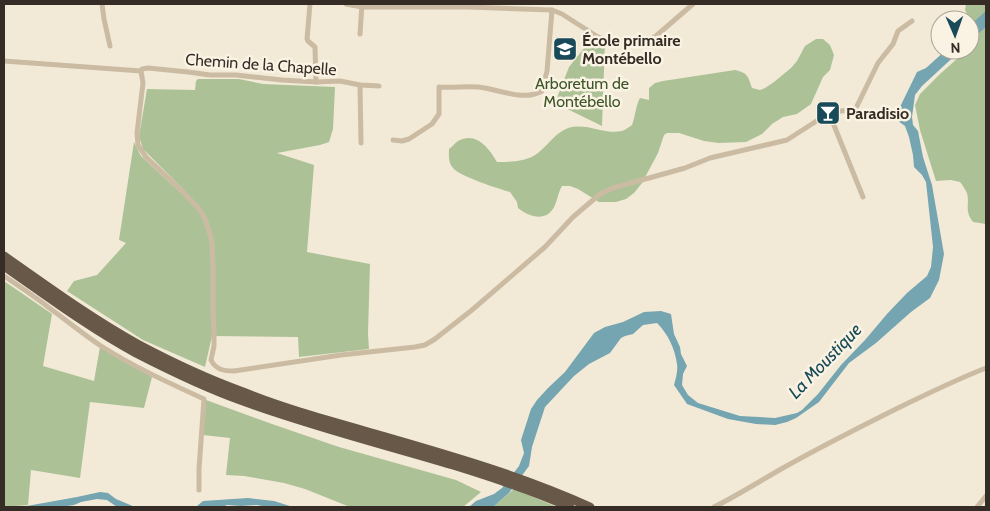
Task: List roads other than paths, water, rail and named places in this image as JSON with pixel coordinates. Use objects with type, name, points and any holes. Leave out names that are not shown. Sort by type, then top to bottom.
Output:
[{"type":"highway","points":[[4,256],[82,310],[139,345],[196,373],[245,393],[310,415],[506,473],[523,484],[570,507]]},
{"type":"highway","points":[[4,266],[78,317],[135,352],[190,380],[241,401],[288,417],[499,480],[555,491],[590,507]]},
{"type":"street","points":[[102,4],[110,46]]},
{"type":"street","points":[[310,4],[307,39],[316,47],[316,82]]},
{"type":"street","points":[[346,4],[357,7],[396,5],[521,6],[553,10],[598,37],[632,43],[646,41],[656,36],[693,4]]},
{"type":"street","points":[[393,140],[402,141],[409,139],[432,124],[439,114],[439,87],[478,87],[499,90],[519,96],[533,95],[542,91],[547,71],[555,4]]},
{"type":"street","points":[[360,34],[362,6]]},
{"type":"street","points":[[141,71],[143,83],[137,133],[138,144],[146,157],[199,209],[210,230],[214,333],[211,360],[216,368],[234,371],[341,355],[415,348],[425,345],[472,310],[545,247],[573,217],[600,194],[613,188],[685,168],[710,158],[787,140],[829,113],[853,110],[858,106],[878,63],[893,44],[898,31],[912,21]]},
{"type":"street","name":"Chemin de la Chapelle","points":[[4,61],[141,71],[148,68],[210,75],[236,75],[316,82],[340,81],[379,86]]},
{"type":"street","points":[[360,84],[361,143]]},
{"type":"street","points":[[829,113],[863,197]]},
{"type":"street","points":[[4,276],[102,346],[133,365],[204,399],[199,490]]},
{"type":"street","points":[[714,507],[837,438],[986,368]]},
{"type":"street","points":[[977,507],[986,496]]},
{"type":"water","points":[[986,11],[986,27],[980,32],[980,16]]},
{"type":"water","points":[[935,60],[950,60],[915,95],[912,117],[913,125],[918,131],[923,157],[932,185],[944,254],[939,280],[930,298],[849,363],[819,402],[796,418],[775,425],[728,419],[687,404],[674,385],[677,364],[673,347],[668,337],[657,323],[643,325],[633,334],[621,338],[610,353],[589,364],[574,376],[545,407],[532,447],[529,466],[509,493],[493,507],[469,507],[476,501],[494,494],[502,488],[519,466],[524,453],[521,440],[531,409],[548,388],[565,372],[594,333],[644,312],[661,311],[671,314],[674,334],[687,366],[683,374],[682,385],[688,395],[698,403],[740,416],[775,418],[802,410],[887,314],[927,276],[931,267],[933,247],[926,182],[914,167],[909,137],[905,126],[898,121],[900,107],[917,72],[926,68]]},
{"type":"water","points":[[100,492],[108,493],[116,499],[135,507],[117,507],[107,500],[97,499],[61,507],[21,507],[77,497]]},
{"type":"water","points":[[248,498],[274,501],[293,507],[227,505],[223,507],[191,507],[197,506],[203,501]]},
{"type":"place","name":"École primaire Montébello","points":[[565,49]]},
{"type":"place","name":"Paradisio","points":[[828,113]]},
{"type":"park label","name":"Arboretum de Montébello","points":[[582,92]]},
{"type":"water label","name":"La Moustique","points":[[825,361]]}]
